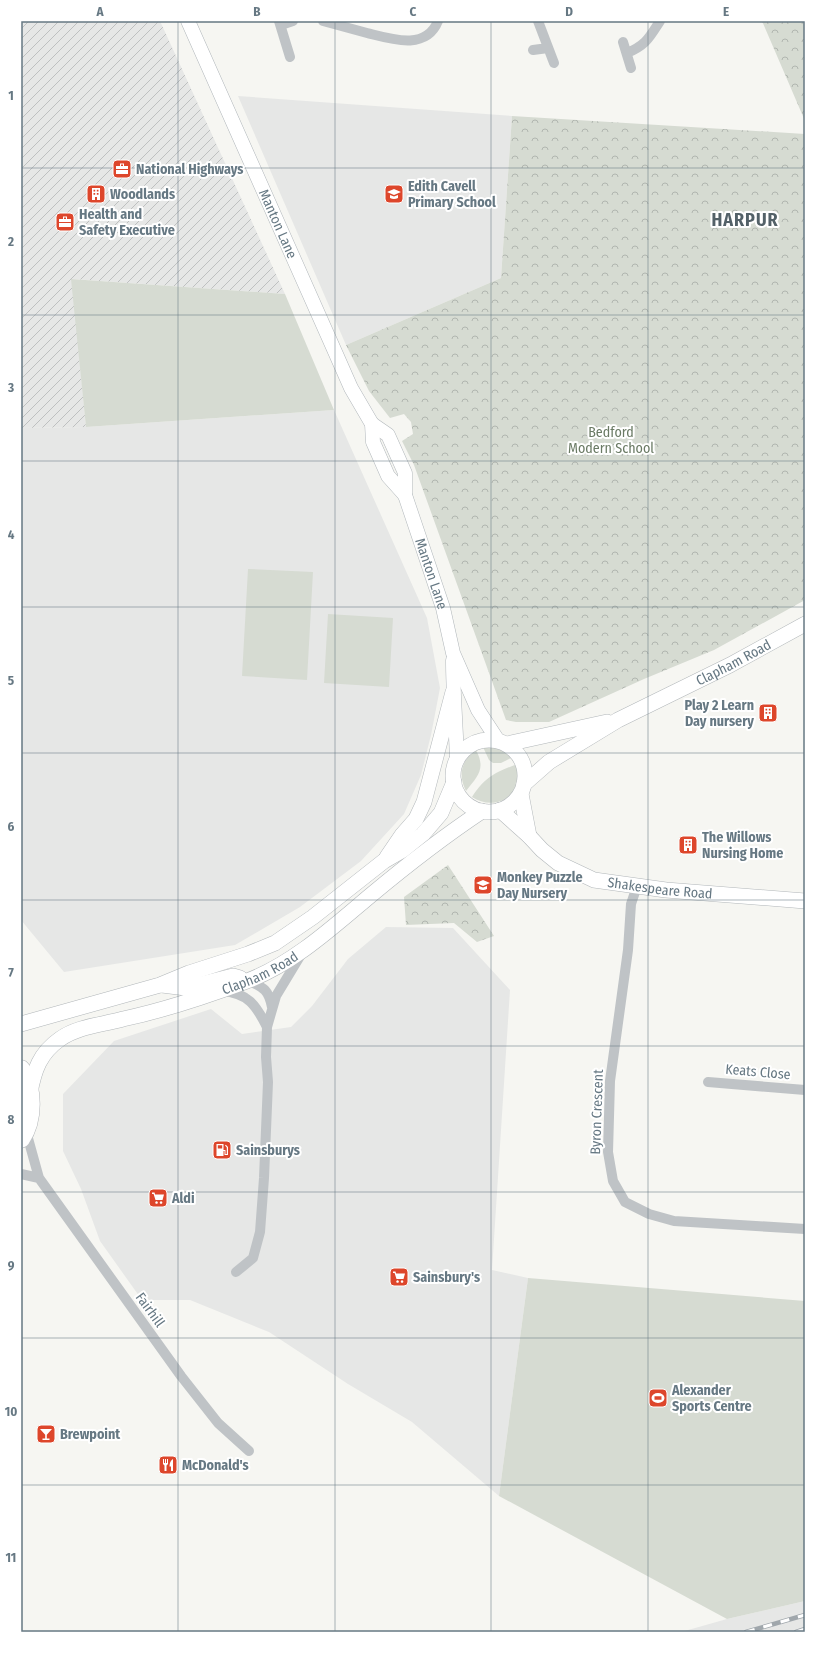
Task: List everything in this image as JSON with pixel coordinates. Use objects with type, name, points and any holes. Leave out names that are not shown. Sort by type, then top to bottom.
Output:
[{"type":"highway","points":[[21,1069],[24,1073],[30,1094],[30,1116],[23,1135]]},
{"type":"main road","name":"Clapham Road","points":[[523,789],[549,762],[618,720],[730,665],[805,624]]},
{"type":"main road","points":[[384,861],[402,835],[416,819],[424,802],[453,692]]},
{"type":"main road","name":"Clapham Road","points":[[502,742],[618,720]]},
{"type":"main road","points":[[523,789],[515,801],[500,810],[491,812],[482,811],[464,803],[457,792],[454,782],[454,771],[457,760],[469,746],[476,741],[488,738],[502,742],[515,750],[521,758],[524,767],[523,789],[529,836]]},
{"type":"main road","name":"Clapham Road","points":[[21,1024],[160,985],[189,973],[248,954],[275,943],[313,917],[384,861],[403,850],[423,834],[436,821],[446,804],[454,782]]},
{"type":"main road","name":"Shakespeare Road","points":[[500,810],[558,863],[594,880],[666,890],[805,901]]},
{"type":"main road","name":"Clapham Road","points":[[30,1094],[34,1071],[40,1061],[58,1040],[67,1034],[90,1026],[123,1019],[220,991],[249,981],[269,971],[306,948],[409,864],[482,811]]},
{"type":"main road","points":[[160,985],[186,988],[233,976],[249,981]]},
{"type":"street","name":"Manton Lane","points":[[188,21],[351,388],[372,424],[373,442],[388,476],[405,495],[443,608],[453,654],[478,710],[502,742]]},
{"type":"street","points":[[290,57],[280,23],[293,21]]},
{"type":"street","points":[[323,21],[390,39],[404,41],[418,40],[430,34],[438,21]]},
{"type":"street","points":[[538,21],[554,63]]},
{"type":"street","points":[[627,53],[640,48],[646,42],[660,21]]},
{"type":"street","points":[[622,42],[631,68]]},
{"type":"street","points":[[533,50],[548,48]]},
{"type":"street","name":"Manton Lane","points":[[453,654],[453,692],[456,716],[457,760]]},
{"type":"street","name":"Byron Crescent","points":[[636,886],[631,904],[628,950],[610,1081],[608,1152],[613,1182],[625,1202],[648,1214],[674,1221],[805,1229]]},
{"type":"street","points":[[236,1272],[253,1258],[260,1232],[268,1082],[267,1027],[272,1007],[283,985],[306,948]]},
{"type":"street","points":[[249,981],[257,984],[270,995],[272,1007]]},
{"type":"street","points":[[220,991],[232,992],[249,1000],[258,1008],[267,1027]]},
{"type":"street","name":"Keats Close","points":[[708,1082],[805,1090]]},
{"type":"street","name":"Fairhill","points":[[23,1135],[39,1178],[181,1376],[218,1423],[249,1451]]},
{"type":"street","points":[[21,1174],[39,1178]]},
{"type":"shaded area","points":[[21,21],[160,21],[285,294],[72,279],[86,427],[21,428]]},
{"type":"shaded area","name":"Edith Cavell Primary School","points":[[238,96],[512,116],[501,278],[346,345]]},
{"type":"shaded area","points":[[334,410],[427,618],[440,688],[431,735],[421,775],[404,814],[361,861],[300,907],[235,945],[64,972],[21,920],[21,428],[86,427]]},
{"type":"shaded area","points":[[386,927],[453,928],[510,990],[492,1270],[528,1278],[499,1496],[412,1422],[348,1384],[269,1332],[190,1300],[142,1300],[100,1241],[81,1189],[63,1151],[63,1094],[114,1041],[211,1009],[242,1034],[291,1027],[312,1006],[348,959]]},
{"type":"shaded area","points":[[805,1601],[805,1632],[681,1632],[727,1619]]},
{"type":"green space","points":[[762,21],[805,21],[805,121]]},
{"type":"green space","name":"Bedford Modern School","points":[[512,116],[805,134],[805,600],[714,650],[644,679],[549,722],[516,722],[506,720],[414,465],[402,441],[413,434],[411,422],[404,414],[390,418],[369,391],[346,345],[501,278]]},
{"type":"green space","points":[[71,279],[285,294],[334,410],[86,427]]},
{"type":"green space","points":[[248,569],[313,572],[307,680],[242,676]]},
{"type":"green space","points":[[328,614],[393,618],[389,687],[324,683]]},
{"type":"green space","points":[[495,746],[503,748],[513,757],[501,763],[493,763],[489,760],[483,747]]},
{"type":"green space","points":[[476,750],[480,762],[479,772],[466,791],[462,779],[462,768],[467,758]]},
{"type":"green space","points":[[517,764],[519,779],[517,787],[507,798],[494,803],[479,801],[472,797],[482,784],[492,776]]},
{"type":"green space","points":[[448,865],[494,936],[477,942],[454,923],[406,925],[404,897]]},
{"type":"green space","name":"Alexander Sports Centre","points":[[528,1278],[805,1301],[805,1601],[727,1619],[499,1496]]},
{"type":"railway","points":[[746,1632],[805,1615]]},
{"type":"railway","points":[[796,1632],[805,1629]]},
{"type":"place","name":"National Highways","points":[[122,169]]},
{"type":"place","name":"Woodlands","points":[[96,194]]},
{"type":"place","name":"Edith Cavell Primary School","points":[[394,194]]},
{"type":"place","name":"Health and Safety Executive","points":[[65,222]]},
{"type":"place","name":"Play 2 Learn Day nursery","points":[[768,713]]},
{"type":"place","name":"The Willows Nursing Home","points":[[688,845]]},
{"type":"place","name":"Monkey Puzzle Day Nursery","points":[[483,885]]},
{"type":"place","name":"Sainsburys","points":[[222,1150]]},
{"type":"place","name":"Aldi","points":[[158,1198]]},
{"type":"place","name":"Sainsbury's","points":[[399,1277]]},
{"type":"place","name":"Alexander Sports Centre","points":[[658,1398]]},
{"type":"place","name":"Brewpoint","points":[[46,1434]]},
{"type":"place","name":"McDonald's","points":[[168,1465]]},
{"type":"district","name":"HARPUR","points":[[745,220]]}]
